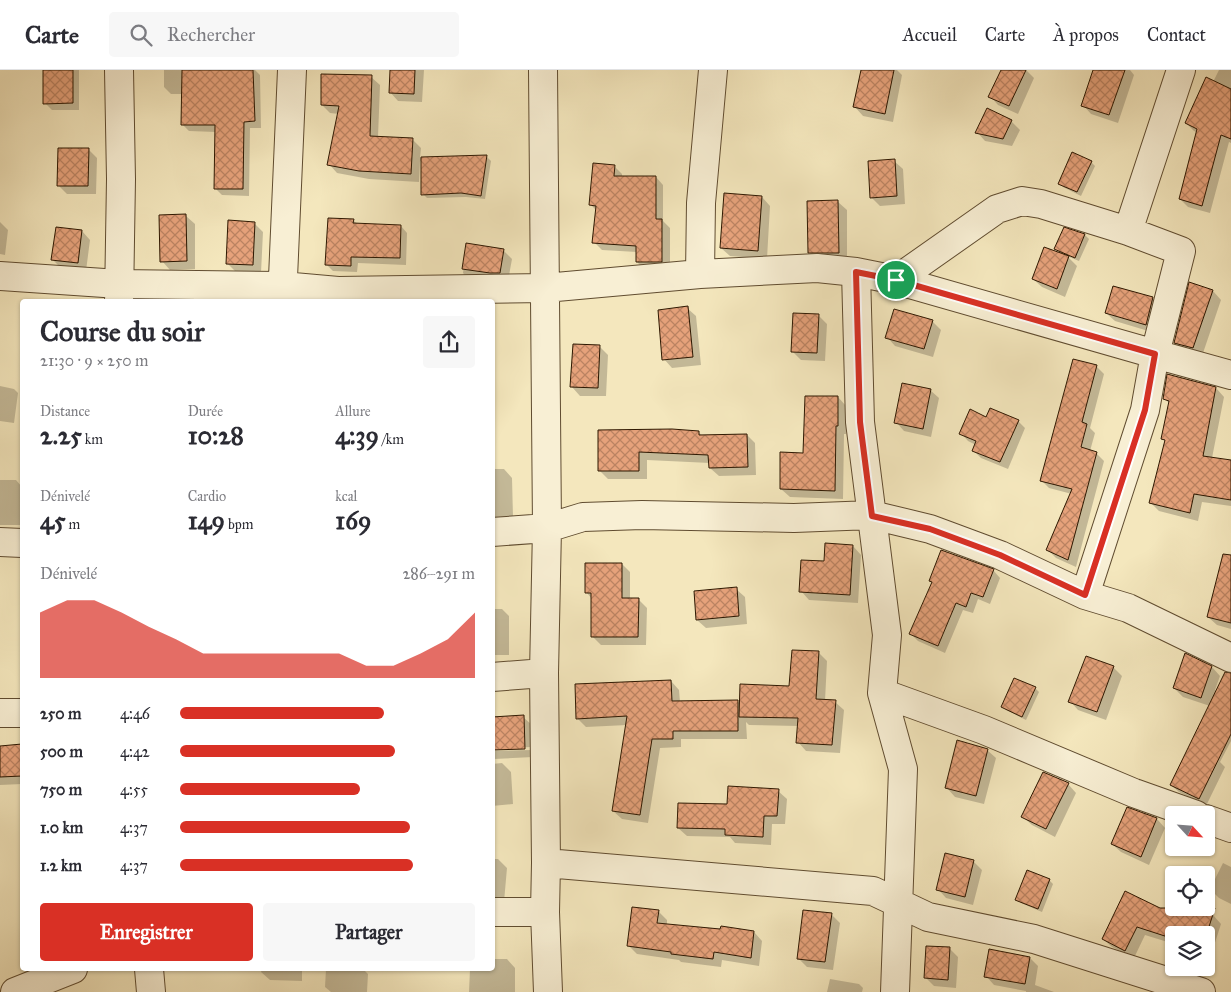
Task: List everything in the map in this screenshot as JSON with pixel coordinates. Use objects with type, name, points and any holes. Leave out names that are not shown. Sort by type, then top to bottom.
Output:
[{"type":"street","points":[[119,70],[121,179],[119,292]]},
{"type":"street","points":[[282,294],[292,70]]},
{"type":"street","points":[[543,70],[547,528],[544,673],[545,912],[548,992]]},
{"type":"street","points":[[700,274],[702,203],[713,70]]},
{"type":"street","points":[[1128,231],[1181,70]]},
{"type":"street","points":[[896,280],[997,209],[1022,201],[1041,204],[1128,231],[1181,251],[1155,354],[1145,410],[1085,595]]},
{"type":"street","points":[[0,276],[119,292],[282,294],[338,291],[545,288],[700,274],[817,268],[856,272],[896,280],[1231,374]]},
{"type":"street","points":[[856,272],[860,422],[887,635],[882,693],[903,769],[895,992]]},
{"type":"street","points":[[495,532],[547,528],[583,517],[642,515],[794,518],[872,516],[930,529],[1000,555],[1085,595],[1128,608],[1231,658]]},
{"type":"street","points":[[0,542],[20,543]]},
{"type":"street","points":[[495,677],[544,673]]},
{"type":"street","points":[[882,693],[984,730],[1134,793],[1171,806]]},
{"type":"street","points":[[0,713],[20,713]]},
{"type":"street","points":[[1215,822],[1231,828]]},
{"type":"street","points":[[546,863],[873,891],[928,917],[1034,939],[1201,992]]},
{"type":"street","points":[[495,912],[545,912]]},
{"type":"street","points":[[15,992],[68,971]]},
{"type":"street","points":[[149,971],[151,992]]},
{"type":"building","points":[[43,70],[73,70],[73,103],[43,104]]},
{"type":"building","points":[[182,70],[253,70],[255,121],[244,122],[243,189],[214,189],[215,125],[181,125]]},
{"type":"building","points":[[390,70],[415,70],[414,94],[389,93]]},
{"type":"building","points":[[861,70],[894,70],[885,114],[853,107]]},
{"type":"building","points":[[1001,70],[1026,70],[1009,106],[988,97]]},
{"type":"building","points":[[1093,70],[1125,70],[1109,115],[1081,106]]},
{"type":"building","points":[[321,74],[372,75],[370,136],[413,138],[411,174],[359,171],[327,165],[339,106],[321,105]]},
{"type":"building","points":[[1206,77],[1231,89],[1231,139],[1221,135],[1202,206],[1179,199],[1197,129],[1185,123]]},
{"type":"building","points":[[987,108],[1012,120],[1003,139],[975,133]]},
{"type":"building","points":[[58,148],[89,148],[88,186],[57,186]]},
{"type":"building","points":[[1072,152],[1092,161],[1077,192],[1058,184]]},
{"type":"building","points":[[487,155],[481,196],[461,193],[421,195],[421,157]]},
{"type":"building","points":[[895,159],[897,196],[870,198],[868,161]]},
{"type":"building","points":[[593,163],[615,165],[614,176],[656,176],[656,219],[662,219],[662,262],[636,262],[636,246],[592,243],[596,206],[589,205]]},
{"type":"building","points":[[724,193],[762,196],[758,251],[720,248]]},
{"type":"building","points":[[838,200],[839,253],[808,253],[807,201]]},
{"type":"building","points":[[186,214],[187,261],[160,262],[159,215]]},
{"type":"building","points":[[328,218],[354,219],[353,223],[401,225],[400,258],[351,257],[351,266],[325,265]]},
{"type":"building","points":[[228,220],[255,222],[253,265],[226,264]]},
{"type":"building","points":[[56,227],[82,230],[78,263],[51,260]]},
{"type":"building","points":[[1064,227],[1085,234],[1075,258],[1054,249]]},
{"type":"building","points":[[466,243],[504,249],[500,273],[462,269]]},
{"type":"building","points":[[1044,247],[1069,256],[1057,289],[1032,279]]},
{"type":"building","points":[[1189,282],[1213,290],[1193,348],[1174,343]]},
{"type":"building","points":[[1113,286],[1153,297],[1146,325],[1105,313]]},
{"type":"building","points":[[688,306],[693,357],[662,360],[658,310]]},
{"type":"building","points":[[894,309],[933,320],[924,349],[885,338]]},
{"type":"building","points":[[793,313],[819,314],[817,353],[791,352]]},
{"type":"building","points":[[573,344],[600,345],[598,388],[570,387]]},
{"type":"building","points":[[1073,359],[1097,365],[1082,422],[1087,424],[1081,447],[1097,452],[1068,560],[1046,550],[1072,489],[1040,481]]},
{"type":"building","points":[[1167,374],[1216,387],[1203,456],[1231,460],[1231,500],[1194,494],[1190,513],[1149,503],[1165,440],[1161,439],[1169,401],[1163,399]]},
{"type":"building","points":[[902,383],[931,389],[923,429],[894,423]]},
{"type":"building","points":[[805,396],[838,396],[835,491],[780,489],[780,452],[803,453]]},
{"type":"building","points":[[990,408],[1019,420],[1000,462],[972,451],[976,441],[959,434],[970,409],[986,417]]},
{"type":"building","points":[[672,429],[699,431],[699,435],[747,434],[748,467],[709,468],[708,455],[639,452],[639,471],[598,471],[598,430]]},
{"type":"building","points":[[825,543],[853,545],[850,595],[799,592],[801,560],[824,561]]},
{"type":"building","points":[[941,550],[994,569],[983,597],[971,593],[966,607],[956,603],[938,646],[909,634],[932,582],[929,581]]},
{"type":"building","points":[[1223,554],[1231,555],[1231,623],[1207,617]]},
{"type":"building","points":[[585,563],[622,563],[622,598],[639,598],[638,637],[591,637],[591,593],[585,593]]},
{"type":"building","points":[[737,587],[739,616],[696,620],[694,591]]},
{"type":"building","points":[[792,650],[819,651],[816,699],[836,700],[832,745],[796,743],[798,718],[739,717],[740,684],[789,686]]},
{"type":"building","points":[[1185,653],[1212,666],[1201,698],[1173,688]]},
{"type":"building","points":[[1086,656],[1114,666],[1097,712],[1068,702]]},
{"type":"building","points":[[1225,672],[1231,673],[1231,734],[1199,799],[1170,785]]},
{"type":"building","points":[[1014,678],[1036,687],[1022,717],[1001,707]]},
{"type":"building","points":[[671,680],[672,701],[738,700],[738,731],[673,731],[673,739],[652,739],[640,815],[612,811],[627,716],[576,719],[575,684]]},
{"type":"building","points":[[524,715],[525,749],[495,750],[495,717]]},
{"type":"building","points":[[957,740],[988,749],[976,796],[945,788]]},
{"type":"building","points":[[20,744],[20,776],[0,777],[0,746]]},
{"type":"building","points":[[1043,772],[1069,783],[1046,829],[1021,817]]},
{"type":"building","points":[[728,786],[779,789],[777,816],[764,816],[763,837],[725,835],[725,829],[677,828],[678,803],[727,804]]},
{"type":"building","points":[[1127,807],[1157,818],[1141,857],[1111,844]]},
{"type":"building","points":[[945,853],[974,860],[965,897],[936,890]]},
{"type":"building","points":[[1027,870],[1050,879],[1038,909],[1015,900]]},
{"type":"building","points":[[1125,891],[1160,908],[1165,908],[1165,916],[1212,916],[1209,926],[1165,926],[1165,936],[1137,927],[1125,951],[1102,939]]},
{"type":"building","points":[[632,907],[659,910],[657,923],[720,929],[721,926],[754,931],[751,958],[714,952],[713,959],[627,946]]},
{"type":"building","points":[[803,910],[832,913],[825,962],[797,959]]},
{"type":"building","points":[[926,946],[950,947],[948,980],[924,978]]},
{"type":"building","points":[[989,949],[1030,957],[1025,984],[984,977]]},
{"type":"route","points":[[856,272],[896,280],[1155,354],[1145,410],[1085,595],[1000,555],[930,529],[872,516],[860,422],[856,272]]}]
